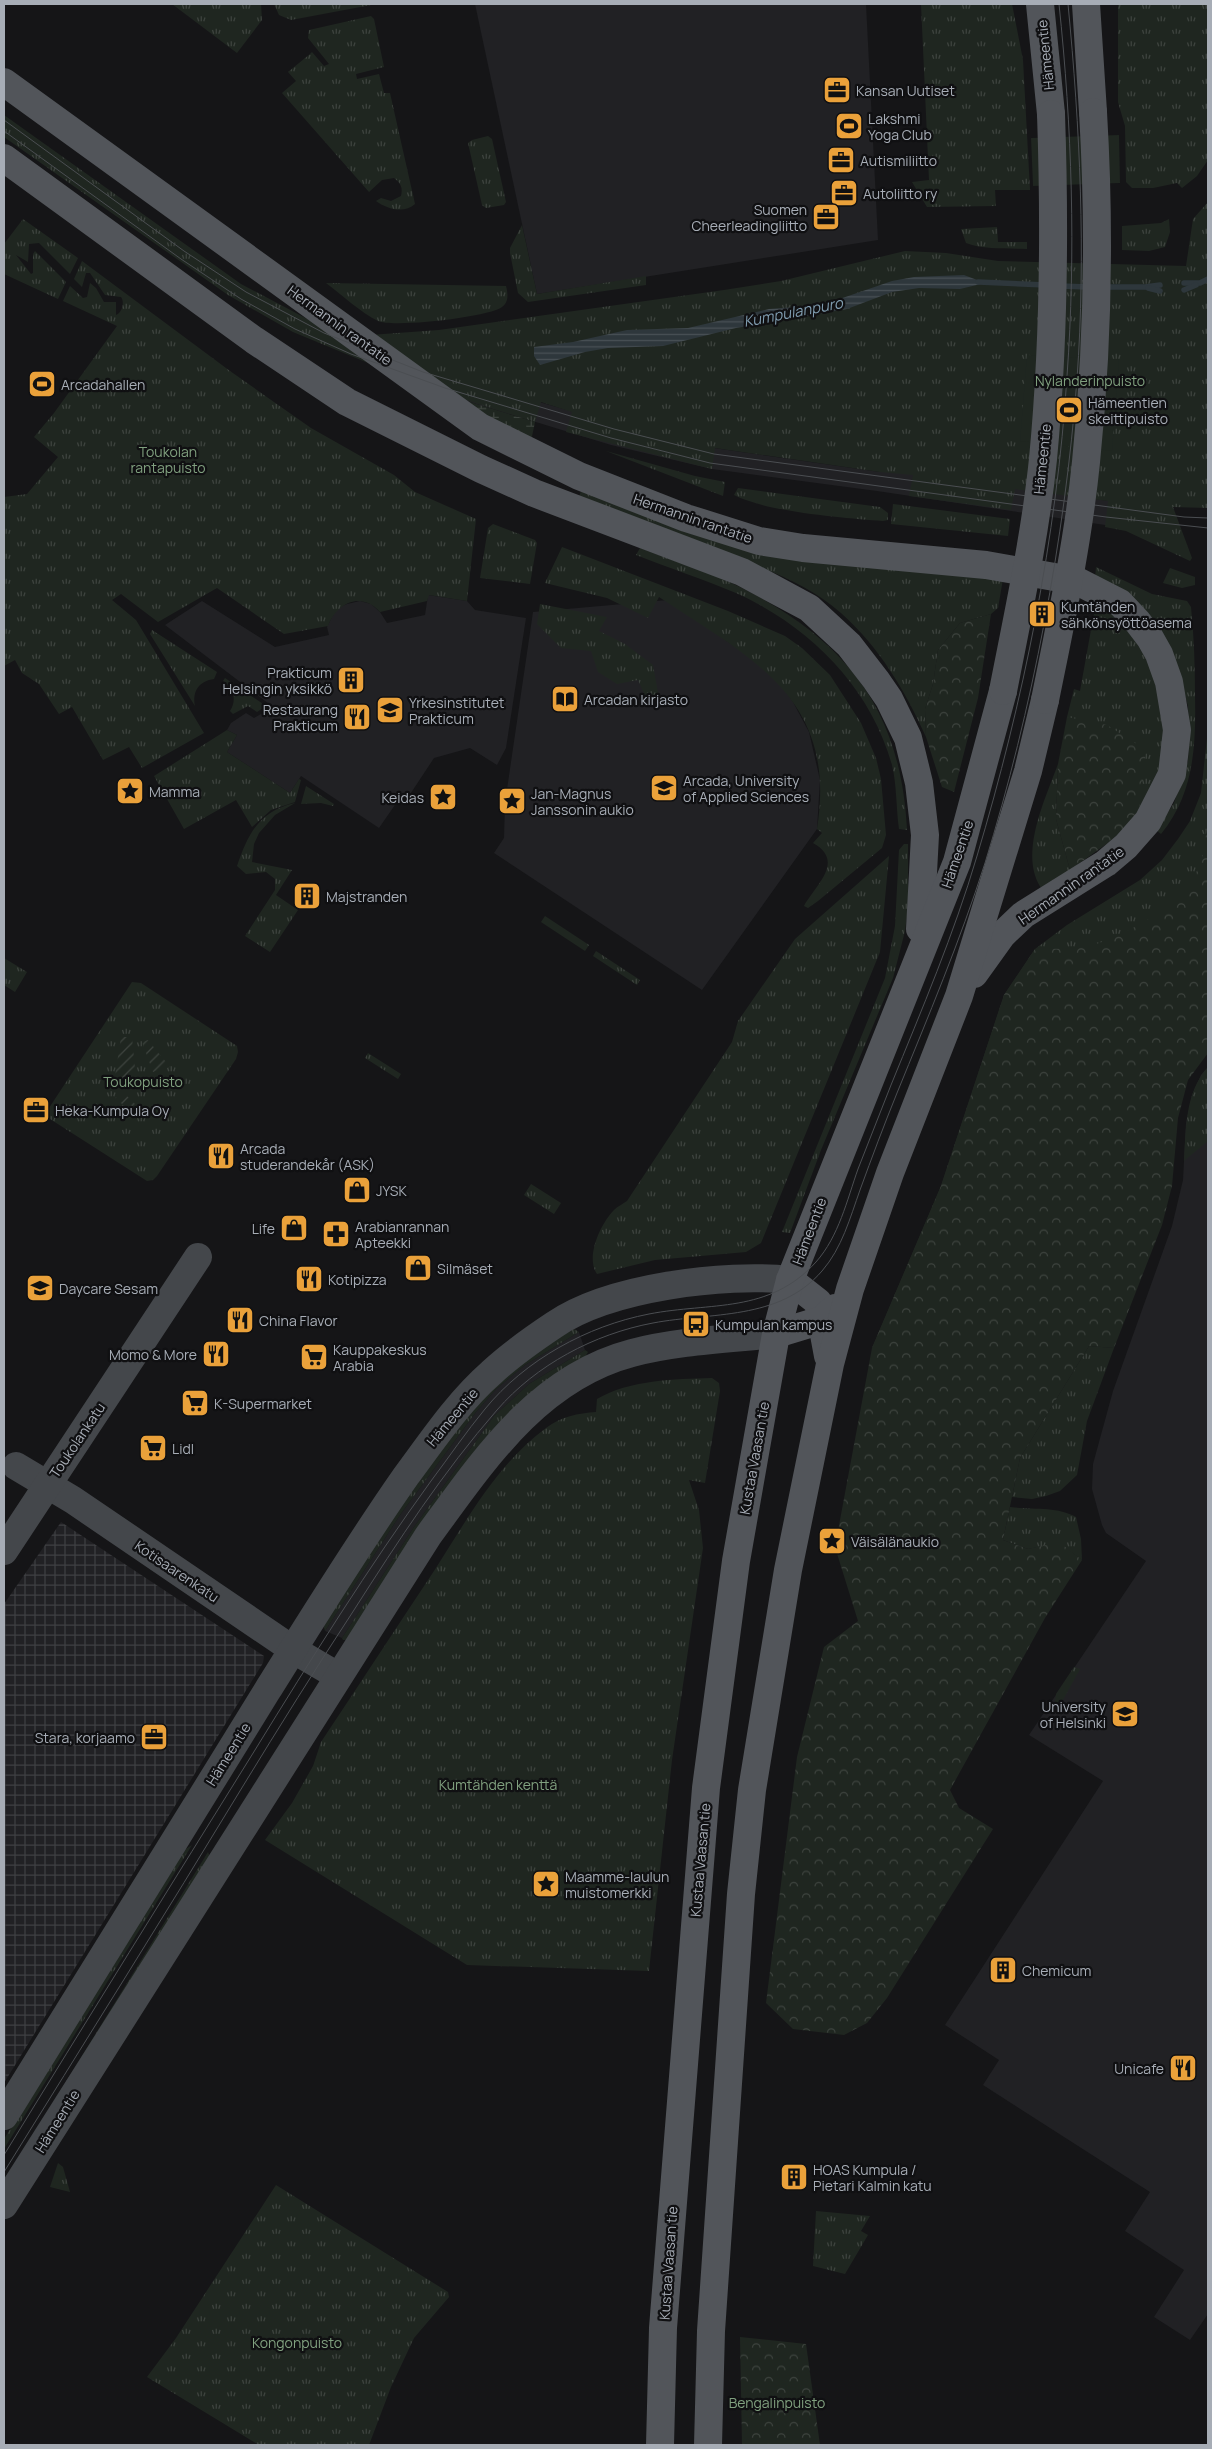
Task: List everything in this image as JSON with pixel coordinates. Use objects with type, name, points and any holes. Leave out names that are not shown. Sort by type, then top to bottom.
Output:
[{"type":"main road","name":"Hämeentie","points":[[4,2116],[292,1649],[381,1512],[431,1442],[463,1402],[491,1372],[556,1323],[583,1308],[669,1286],[760,1277],[790,1280],[957,862],[1004,691],[1032,540],[1044,452],[1053,318],[1054,185],[1051,114],[1040,4]]},
{"type":"main road","points":[[708,2445],[711,2331],[741,1894],[752,1790],[786,1578],[830,1364],[850,1289],[890,1173],[959,996],[1026,780],[1045,700],[1075,547],[1094,382],[1098,256],[1093,112],[1086,4]]},
{"type":"main road","name":"Hermannin rantatie","points":[[4,82],[480,426],[578,476],[686,518],[759,540],[803,548],[986,565],[1077,581],[1120,603],[1138,621],[1150,638],[1159,654],[1169,682],[1177,730],[1172,774],[1148,821],[1126,846],[1106,863],[1023,915],[1002,935],[959,996]]},
{"type":"main road","points":[[4,158],[254,340],[347,402],[428,444],[534,493],[742,572],[809,608],[832,628],[862,660],[890,699],[913,752],[919,782],[925,835],[924,888],[918,958]]},
{"type":"main road","name":"Toukolankatu","points":[[4,1551],[198,1257]]},
{"type":"main road","points":[[790,1280],[818,1302],[830,1364]]},
{"type":"main road","name":"Kustaa Vaasan tie","points":[[660,2445],[663,2328],[706,1788],[736,1561],[776,1334],[790,1280]]},
{"type":"main road","points":[[776,1334],[822,1320],[839,1304],[850,1289]]},
{"type":"main road","name":"Hämeentie","points":[[4,2205],[428,1536],[475,1471],[507,1432],[542,1398],[574,1376],[605,1361],[634,1352],[776,1334]]},
{"type":"main road","name":"Kotisaarenkatu","points":[[16,1466],[47,1484],[292,1649],[338,1676]]},
{"type":"shaded area","points":[[475,4],[866,4],[878,240],[537,294]]},
{"type":"shaded area","points":[[415,366],[581,414],[714,448],[880,472],[897,472],[1109,501],[1182,532],[1105,525],[712,469],[611,445],[457,398]]},
{"type":"shaded area","name":"Yrkesinstitutet Prakticum","points":[[428,595],[467,601],[475,610],[526,618],[506,748],[497,765],[470,748],[434,758],[403,805],[397,802],[379,828],[301,776],[290,793],[227,752],[237,735],[227,730],[231,723],[246,713],[254,718],[273,707],[165,625],[202,601],[275,647],[329,635],[327,627],[338,608],[360,601],[371,604],[380,612],[387,623],[425,615]]},
{"type":"shaded area","name":"Arcada, University of Applied Sciences","points":[[668,600],[761,665],[784,689],[809,732],[820,780],[817,829],[702,990],[494,853],[504,838],[505,803],[533,612]]},
{"type":"shaded area","name":"University of Helsinki","points":[[1208,1067],[1208,2314],[1190,2340],[1154,2317],[1184,2270],[1125,2231],[1150,2192],[983,2085],[999,2060],[945,2025],[1103,1781],[1029,1735],[1146,1561],[1106,1533],[1092,1489],[1093,1464],[1113,1391],[1172,1226],[1183,1180],[1186,1123],[1192,1095],[1201,1075]]},
{"type":"shaded area","points":[[579,1332],[585,1350],[529,1384],[494,1416],[414,1527],[342,1638],[325,1631],[400,1515],[476,1412],[496,1389],[525,1365]]},
{"type":"shaded area","points":[[61,1522],[264,1656],[263,1663],[4,2083],[4,1604]]},
{"type":"green space","points":[[172,4],[261,4],[262,20],[237,53]]},
{"type":"green space","points":[[274,4],[371,5],[291,20],[279,15]]},
{"type":"green space","points":[[921,4],[1012,4],[1023,60],[1030,190],[995,190],[996,206],[927,207],[912,182],[929,180]]},
{"type":"green space","points":[[1118,4],[1208,4],[1208,160],[1197,176],[1182,188],[1177,183],[1153,188],[1132,188],[1126,182],[1125,126],[1118,102]]},
{"type":"green space","points":[[371,16],[374,19],[384,67],[356,74],[357,79],[379,74],[384,93],[390,93],[415,204],[401,210],[390,208],[376,201],[381,198],[391,201],[401,196],[401,186],[394,178],[382,180],[369,192],[282,93],[296,81],[288,72],[312,52],[324,66],[329,64],[308,38],[309,30]]},
{"type":"green space","points":[[4,115],[241,284],[328,330],[385,370],[293,332],[228,295],[4,137]]},
{"type":"green space","points":[[1119,135],[1120,183],[1033,186],[1031,138]]},
{"type":"green space","points":[[488,136],[492,139],[506,202],[504,205],[486,208],[482,205],[468,143],[472,140]]},
{"type":"green space","name":"Nylanderinpuisto","points":[[1208,202],[1208,508],[1173,507],[1192,558],[1190,561],[1126,531],[1105,527],[1108,501],[1015,489],[1011,510],[909,496],[913,475],[715,448],[712,469],[566,432],[572,412],[541,402],[535,422],[457,397],[370,335],[439,330],[724,290],[781,281],[905,251],[946,253],[998,261],[1186,266],[1193,219]]},
{"type":"green space","points":[[23,219],[78,258],[70,274],[39,243],[29,244],[28,262],[16,255],[31,274],[33,273],[33,254],[35,251],[66,282],[58,299],[4,274],[4,244]]},
{"type":"green space","points":[[1169,219],[1170,232],[1165,247],[1149,251],[1122,250],[1122,226],[1161,223]]},
{"type":"green space","points":[[522,225],[537,294],[646,276],[646,285],[528,302],[518,293],[510,253],[510,248]]},
{"type":"green space","points":[[997,227],[998,242],[1027,242],[1027,249],[981,247],[966,243],[961,229]]},
{"type":"green space","name":"Toukolan rantapuisto","points":[[82,261],[230,371],[311,428],[394,475],[415,492],[476,519],[467,601],[429,595],[427,601],[380,612],[365,602],[350,602],[337,611],[328,626],[284,634],[217,588],[158,622],[121,594],[112,600],[136,620],[204,733],[142,768],[129,747],[103,760],[72,707],[59,714],[39,684],[22,673],[15,660],[4,666],[4,497],[27,494],[58,457],[34,437],[54,413],[117,326],[63,301],[70,286],[83,298],[87,297],[90,283],[96,288],[104,302],[116,302],[116,315],[120,312],[123,302],[121,297],[105,295],[90,273],[86,273],[82,287],[74,279]]},
{"type":"green space","points":[[326,283],[506,286],[507,298],[506,303],[502,307],[494,311],[461,318],[387,323],[378,321],[365,313]]},
{"type":"green space","name":"Hämeentien skeittipuisto","points":[[1027,355],[1119,360],[1112,451],[1020,441]]},
{"type":"green space","points":[[457,398],[535,422],[531,441],[504,428]]},
{"type":"green space","points":[[606,451],[695,476],[725,482],[723,496]]},
{"type":"green space","points":[[738,488],[880,507],[888,513],[888,520],[827,516],[766,506],[734,495]]},
{"type":"green space","points":[[581,491],[1003,579],[998,608],[991,614],[960,623],[938,650],[933,684],[925,709],[926,737],[900,686],[879,655],[855,626],[827,602],[780,575],[579,497]]},
{"type":"green space","points":[[893,504],[1010,519],[1008,536],[891,524]]},
{"type":"green space","points":[[493,524],[535,540],[537,543],[530,584],[480,578],[488,528]]},
{"type":"green space","points":[[562,547],[728,611],[785,636],[802,648],[830,675],[861,723],[876,758],[881,779],[886,835],[882,848],[818,901],[808,908],[804,906],[825,874],[828,866],[823,850],[813,843],[822,833],[817,829],[820,784],[814,746],[801,714],[781,687],[755,663],[726,641],[659,597],[648,618],[607,598],[545,583]]},
{"type":"green space","points":[[640,548],[742,588],[779,609],[811,631],[839,656],[862,684],[880,715],[893,749],[902,787],[907,830],[899,829],[894,773],[882,736],[869,709],[833,662],[812,641],[763,607],[724,588],[636,555]]},
{"type":"green space","points":[[1096,567],[1152,594],[1187,601],[1191,607],[1194,640],[1195,733],[1191,769],[1180,803],[1172,819],[1161,834],[1156,830],[1174,803],[1188,761],[1188,706],[1179,675],[1095,578]]},
{"type":"green space","points":[[1170,568],[1195,577],[1195,585],[1182,588],[1163,583]]},
{"type":"green space","points":[[1096,602],[1109,608],[1133,631],[1164,697],[1167,739],[1162,771],[1139,811],[1067,717],[1074,689],[1080,691]]},
{"type":"green space","points":[[540,604],[607,617],[599,631],[625,644],[653,665],[659,698],[646,698],[638,680],[617,684],[598,672],[591,651],[561,648],[537,624]]},
{"type":"green space","points":[[991,614],[978,698],[954,792],[942,787],[926,737],[925,709],[933,684],[938,650],[960,623]]},
{"type":"green space","points":[[152,630],[217,672],[214,679],[201,684],[196,691],[195,706],[150,634]]},
{"type":"green space","points":[[225,678],[266,706],[257,712],[248,706],[233,714],[230,711],[234,699],[233,694],[230,687],[223,681]]},
{"type":"green space","points":[[1067,717],[1107,725],[1146,750],[1139,811],[1119,835],[1070,870],[1056,819],[1058,764]]},
{"type":"green space","points":[[1208,729],[1208,920],[872,1348],[941,1186],[1004,995],[1035,949],[1067,925],[1140,880],[1162,860],[1190,821],[1201,793]]},
{"type":"green space","points":[[227,730],[237,735],[227,752],[290,793],[299,779],[301,780],[295,802],[271,810],[252,827],[236,800],[184,829],[154,776]]},
{"type":"green space","points":[[1058,764],[1056,819],[1070,870],[1042,889],[1035,875],[1033,844],[1041,810]]},
{"type":"green space","points":[[306,786],[334,804],[333,806],[321,803],[301,804]]},
{"type":"green space","points":[[295,803],[275,815],[259,833],[254,844],[252,862],[292,870],[276,895],[298,910],[270,952],[245,936],[275,890],[275,879],[266,872],[246,874],[237,866],[251,834],[264,818],[272,812]]},
{"type":"green space","points":[[1208,819],[1208,1053],[1188,1080],[1178,1118],[1172,1186],[1162,1225],[1114,1348],[1089,1346],[1020,1458],[1003,1540],[1028,1549],[1059,1542],[1082,1560],[1045,1618],[950,1790],[959,1808],[993,1829],[887,1998],[867,2023],[844,2035],[793,2029],[766,2003],[797,1757],[824,1647],[858,1621],[835,1547],[872,1348],[941,1186],[1004,995],[1035,949],[1076,948],[1104,941],[1138,925],[1170,903],[1184,889],[1201,861]]},
{"type":"green space","points":[[904,844],[908,844],[908,908],[905,931],[893,978],[821,1150],[790,1233],[782,1232],[885,978],[895,926],[899,850]]},
{"type":"green space","points":[[889,856],[880,952],[761,1243],[746,1252],[655,1260],[597,1274],[593,1259],[594,1250],[596,1240],[604,1223],[617,1207],[627,1201],[732,1042],[738,1021],[795,939]]},
{"type":"green space","points":[[545,916],[589,945],[585,951],[541,922]]},
{"type":"green space","points":[[596,951],[640,980],[637,985],[593,956]]},
{"type":"green space","points":[[4,958],[27,972],[15,992],[4,985]]},
{"type":"green space","name":"Toukopuisto","points":[[132,982],[141,983],[237,1046],[238,1052],[236,1059],[157,1176],[153,1180],[147,1181],[50,1119],[49,1108]]},
{"type":"green space","points":[[121,1037],[132,1037],[135,1068],[117,1085],[114,1083]]},
{"type":"green space","points":[[148,1040],[170,1067],[153,1072],[142,1042]]},
{"type":"green space","points":[[368,1053],[401,1074],[398,1079],[365,1058]]},
{"type":"green space","points":[[1208,1067],[1208,1141],[1184,1161],[1186,1124],[1191,1099],[1200,1077]]},
{"type":"green space","points":[[125,1094],[137,1106],[138,1113],[135,1115],[115,1098]]},
{"type":"green space","points":[[531,1184],[561,1203],[554,1214],[524,1195]]},
{"type":"green space","points":[[574,1329],[579,1332],[525,1365],[496,1389],[476,1412],[400,1515],[325,1631],[323,1624],[375,1541],[473,1407],[493,1385],[538,1350]]},
{"type":"green space","points":[[1089,1346],[1114,1348],[1087,1421],[1077,1475],[1060,1491],[1046,1496],[1032,1499],[1012,1497],[1020,1458]]},
{"type":"green space","points":[[585,1350],[588,1352],[585,1357],[538,1388],[517,1405],[497,1426],[346,1640],[343,1640],[342,1638],[414,1527],[494,1416],[529,1384]]},
{"type":"green space","name":"Kumtähden kenttä","points":[[712,1378],[719,1383],[720,1391],[705,1483],[689,1480],[699,1510],[703,1548],[672,1760],[649,1971],[467,1965],[265,1840],[292,1803],[313,1766],[321,1742],[471,1513],[498,1475],[513,1458],[551,1424],[570,1416],[596,1412],[597,1399],[610,1393],[638,1384]]},
{"type":"green space","points":[[1010,1507],[1061,1511],[1076,1517],[1081,1539],[1082,1560],[1059,1543],[1028,1549],[1003,1540]]},
{"type":"green space","points":[[1074,1667],[1080,1669],[1057,1711],[1054,1709],[1056,1694]]},
{"type":"green space","points":[[192,1845],[4,2149],[4,2139],[181,1852]]},
{"type":"green space","points":[[208,1852],[210,1857],[4,2182]]},
{"type":"green space","points":[[58,2163],[63,2167],[70,2192],[50,2187]]},
{"type":"green space","name":"Kongonpuisto","points":[[276,2185],[448,2292],[449,2297],[414,2338],[391,2387],[369,2445],[259,2445],[147,2377],[176,2338]]},
{"type":"green space","points":[[816,2211],[870,2216],[861,2231],[868,2235],[845,2274],[813,2266]]},
{"type":"green space","name":"Bengalinpuisto","points":[[740,2337],[806,2344],[820,2445],[742,2444]]},
{"type":"water","points":[[964,275],[985,283],[960,289],[919,288],[892,292],[847,309],[736,328],[663,346],[608,348],[585,352],[540,365],[534,356],[534,347],[573,342],[627,330],[688,328],[769,309],[822,305],[892,281],[914,277]]},
{"type":"waterway","name":"Kumpulanpuro","points":[[1184,283],[1200,283],[1208,279]]},
{"type":"waterway","name":"Kumpulanpuro","points":[[978,282],[1046,285]]},
{"type":"waterway","name":"Kumpulanpuro","points":[[1103,287],[1160,285]]},
{"type":"waterway","points":[[1184,290],[1196,285]]},
{"type":"waterway","name":"Kumpulanpuro","points":[[1060,286],[1088,287]]},
{"type":"waterway","name":"Kumpulanpuro","points":[[1148,288],[1160,291]]},
{"type":"tram line","points":[[4,2155],[340,1614],[464,1436],[501,1391],[538,1361],[580,1336],[603,1327],[649,1314],[738,1303],[759,1298],[779,1290],[798,1279],[816,1262],[831,1241],[937,971],[968,885],[994,798],[1036,619],[1055,497],[1062,436],[1070,330],[1072,237],[1070,143],[1059,4]]},
{"type":"tram line","points":[[4,2172],[284,1720],[371,1584],[440,1482],[497,1410],[530,1379],[548,1366],[588,1343],[631,1328],[653,1323],[743,1312],[765,1307],[786,1299],[805,1287],[822,1271],[840,1243],[887,1117],[954,950],[985,863],[1018,746],[1044,624],[1055,562],[1072,439],[1080,332],[1080,191],[1076,97],[1068,4]]},
{"type":"tram line","points":[[4,120],[184,251],[246,292],[324,333],[423,372],[614,429],[714,454],[1184,517],[1208,518]]},
{"type":"tram line","points":[[4,131],[181,259],[241,299],[295,329],[351,354],[445,388],[611,438],[710,463],[1106,517],[1208,528]]},
{"type":"place","name":"Kansan Uutiset","points":[[837,90]]},
{"type":"place","name":"Lakshmi Yoga Club","points":[[849,126]]},
{"type":"place","name":"Autismiliitto","points":[[841,160]]},
{"type":"place","name":"Autoliitto ry","points":[[844,193]]},
{"type":"place","name":"Suomen Cheerleadingliitto","points":[[826,217]]},
{"type":"place","name":"Arcadahallen","points":[[42,384]]},
{"type":"place","name":"Hämeentien skeittipuisto","points":[[1069,410]]},
{"type":"place","name":"Kumtähden sähkönsyöttöasema","points":[[1042,614]]},
{"type":"place","name":"Prakticum Helsingin yksikkö","points":[[351,680]]},
{"type":"place","name":"Arcadan kirjasto","points":[[565,699]]},
{"type":"place","name":"Yrkesinstitutet Prakticum","points":[[390,710]]},
{"type":"place","name":"Restaurang Prakticum","points":[[357,717]]},
{"type":"place","name":"Arcada, University of Applied Sciences","points":[[664,788]]},
{"type":"place","name":"Mamma","points":[[130,791]]},
{"type":"place","name":"Keidas","points":[[443,797]]},
{"type":"place","name":"Jan-Magnus Janssonin aukio","points":[[512,801]]},
{"type":"place","name":"Majstranden","points":[[307,896]]},
{"type":"place","name":"Heka-Kumpula Oy","points":[[36,1110]]},
{"type":"place","name":"Arcada studerandekår (ASK)","points":[[221,1156]]},
{"type":"place","name":"JYSK","points":[[357,1190]]},
{"type":"place","name":"Life","points":[[294,1228]]},
{"type":"place","name":"Arabianrannan Apteekki","points":[[336,1234]]},
{"type":"place","name":"Silmäset","points":[[418,1268]]},
{"type":"place","name":"Kotipizza","points":[[309,1279]]},
{"type":"place","name":"Daycare Sesam","points":[[40,1288]]},
{"type":"place","name":"China Flavor","points":[[240,1320]]},
{"type":"place","name":"Kumpulan kampus","points":[[696,1324]]},
{"type":"place","name":"Momo & More","points":[[216,1354]]},
{"type":"place","name":"Kauppakeskus Arabia","points":[[314,1357]]},
{"type":"place","name":"K-Supermarket","points":[[195,1403]]},
{"type":"place","name":"Lidl","points":[[153,1448]]},
{"type":"place","name":"Väisälänaukio","points":[[832,1541]]},
{"type":"place","name":"University of Helsinki","points":[[1125,1714]]},
{"type":"place","name":"Stara, korjaamo","points":[[154,1737]]},
{"type":"place","name":"Maamme-laulun muistomerkki","points":[[546,1884]]},
{"type":"place","name":"Chemicum","points":[[1003,1970]]},
{"type":"place","name":"Unicafe","points":[[1183,2068]]},
{"type":"place","name":"HOAS Kumpula / Pietari Kalmin katu","points":[[794,2177]]}]
